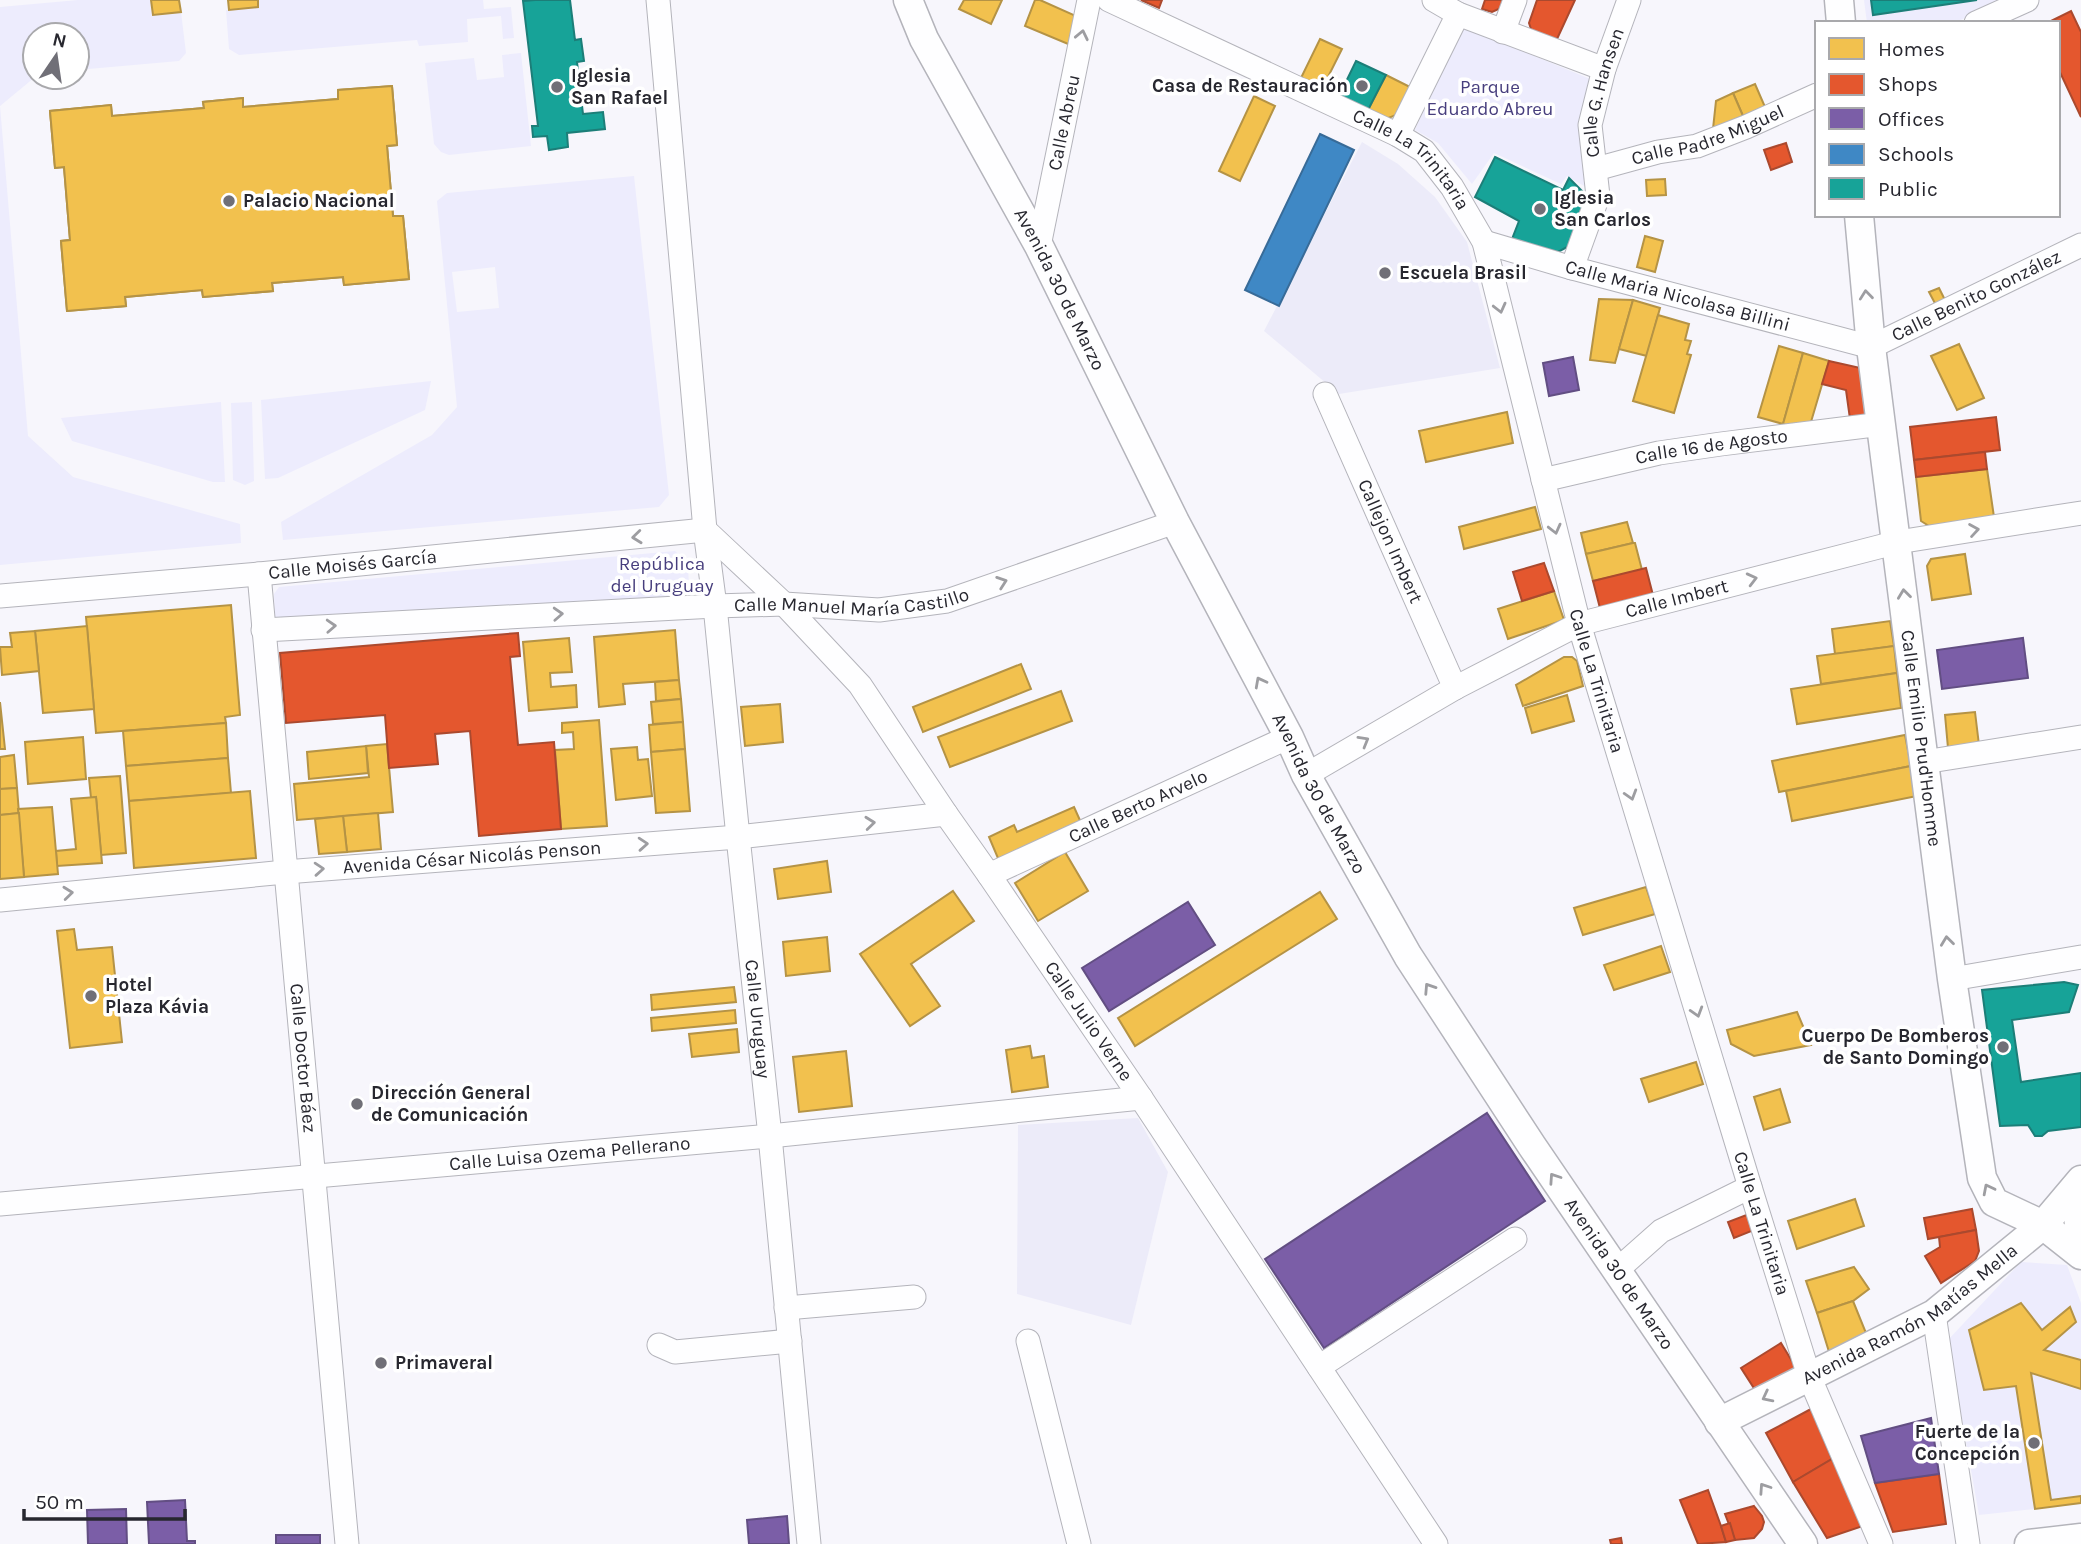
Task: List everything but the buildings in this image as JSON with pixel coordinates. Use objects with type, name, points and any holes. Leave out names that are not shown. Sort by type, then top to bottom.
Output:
[{"type":"main road","name":"Avenida 30 de Marzo","points":[[908,0],[923,39],[1039,246],[1175,523],[1289,737],[1330,821],[1408,956],[1525,1135],[1803,1544]]},
{"type":"main road","points":[[1839,0],[1841,21]]},
{"type":"main road","name":"Calle Emilio Prud'Homme","points":[[1859,217],[1871,347],[1924,762],[1952,979],[1982,1178],[1994,1202],[2043,1225],[2081,1255]]},
{"type":"main road","points":[[2078,1184],[2081,1243]]},
{"type":"main road","name":"Avenida Ramón Matías Mella","points":[[1719,1422],[1934,1314],[2043,1225],[2078,1184]]},
{"type":"main road","points":[[2029,1544],[2081,1538]]},
{"type":"street","name":"Calle Uruguay","points":[[658,0],[705,530],[770,1136],[809,1544]]},
{"type":"street","name":"Calle Abreu","points":[[1039,246],[1089,0]]},
{"type":"street","name":"Calle La Trinitaria","points":[[1109,0],[1398,135],[1424,151],[1452,187],[1484,242],[1579,624],[1750,1187],[1809,1376],[1881,1544]]},
{"type":"street","points":[[1434,0],[1458,14],[1604,69]]},
{"type":"street","points":[[1503,32],[1515,0]]},
{"type":"street","name":"Calle G. Hansen","points":[[1572,268],[1598,196],[1590,125],[1604,69],[1629,0]]},
{"type":"street","points":[[1980,21],[2026,0]]},
{"type":"street","points":[[1398,135],[1458,14]]},
{"type":"street","name":"Calle Padre Miguel","points":[[1596,169],[1658,152],[1697,146],[1815,96]]},
{"type":"street","name":"Calle Maria Nicolasa Billini","points":[[1484,242],[1871,347]]},
{"type":"street","name":"Calle Benito González","points":[[1871,347],[2081,245]]},
{"type":"street","name":"Callejon Imbert","points":[[1325,394],[1455,688]]},
{"type":"street","name":"Calle 16 de Agosto","points":[[1543,480],[1660,453],[1882,424]]},
{"type":"street","name":"Calle Imbert","points":[[1306,775],[1455,688],[1579,624],[1898,542],[2081,513]]},
{"type":"street","name":"Calle Manuel María Castillo","points":[[263,630],[715,606],[784,604],[879,610],[947,601],[1175,523]]},
{"type":"street","name":"Calle Moisés García","points":[[0,596],[259,574],[705,530]]},
{"type":"street","name":"Calle Julio Verne","points":[[705,530],[784,604],[860,685],[1141,1098],[1436,1544]]},
{"type":"street","name":"Calle Doctor Báez","points":[[259,574],[347,1544]]},
{"type":"street","name":"Calle Berto Arvelo","points":[[989,875],[1289,737]]},
{"type":"street","points":[[1924,762],[2081,737]]},
{"type":"street","name":"Avenida César Nicolás Penson","points":[[0,900],[285,872],[738,837],[946,814]]},
{"type":"street","points":[[1952,979],[2081,957]]},
{"type":"street","name":"Calle Luisa Ozema Pellerano","points":[[0,1204],[770,1136],[1141,1098]]},
{"type":"street","points":[[1617,1270],[1661,1231],[1750,1187]]},
{"type":"street","points":[[1319,1367],[1515,1239]]},
{"type":"street","points":[[786,1308],[914,1297]]},
{"type":"street","points":[[1934,1314],[1968,1544]]},
{"type":"street","points":[[659,1345],[675,1352],[790,1341]]},
{"type":"street","points":[[1028,1341],[1079,1544]]},
{"type":"shaded area","name":"Escuela Brasil","points":[[1362,142],[1398,164],[1435,197],[1467,242],[1500,368],[1339,394],[1264,331]]},
{"type":"shaded area","points":[[1138,1118],[1168,1172],[1131,1325],[1017,1294],[1018,1125]]},
{"type":"green space","points":[[78,0],[151,0],[153,15],[181,12],[186,53],[179,61],[91,69],[91,21],[21,21],[21,89],[0,106],[0,7]]},
{"type":"green space","points":[[258,0],[483,0],[484,9],[511,7],[514,38],[503,39],[501,16],[467,19],[468,42],[419,46],[417,40],[239,55],[229,49],[226,10],[258,7]]},
{"type":"green space","points":[[1864,0],[2004,0],[1958,21],[1867,21]]},
{"type":"green space","name":"Parque Eduardo Abreu","points":[[1461,26],[1600,83],[1591,190],[1567,176],[1561,184],[1494,153],[1472,184],[1438,143],[1415,130]]},
{"type":"green space","points":[[521,53],[531,146],[449,155],[441,152],[434,144],[425,63],[474,58],[477,80],[504,77],[502,55]]},
{"type":"green space","points":[[0,106],[28,436],[73,477],[240,524],[241,543],[0,565]]},
{"type":"green space","points":[[634,176],[669,495],[659,507],[283,540],[281,522],[432,435],[457,407],[437,201],[447,193]],"holes":[[[495,267],[499,308],[457,312],[452,272]]]},
{"type":"green space","points":[[431,381],[425,410],[278,478],[265,479],[261,400]]},
{"type":"green space","points":[[221,402],[225,482],[213,482],[72,441],[61,418]]},
{"type":"green space","points":[[252,402],[254,481],[245,485],[233,480],[231,403]]},
{"type":"green space","name":"República del Uruguay","points":[[675,551],[688,563],[689,589],[682,596],[280,621],[275,617],[274,594],[279,587]]},
{"type":"green space","points":[[2021,1262],[2067,1265],[2081,1303],[2081,1504],[1979,1515],[1948,1340]]},
{"type":"place","name":"Casa de Restauración","points":[[1362,86]]},
{"type":"place","name":"Iglesia San Rafael","points":[[557,87]]},
{"type":"place","name":"Palacio Nacional","points":[[229,201]]},
{"type":"place","name":"Iglesia San Carlos","points":[[1540,209]]},
{"type":"place","name":"Escuela Brasil","points":[[1385,273]]},
{"type":"place","name":"Hotel Plaza Kávia","points":[[91,996]]},
{"type":"place","name":"Cuerpo De Bomberos de Santo Domingo","points":[[2003,1047]]},
{"type":"place","name":"Dirección General de Comunicación","points":[[357,1104]]},
{"type":"place","name":"Primaveral","points":[[381,1363]]},
{"type":"place","name":"Fuerte de la Concepción","points":[[2034,1443]]}]
